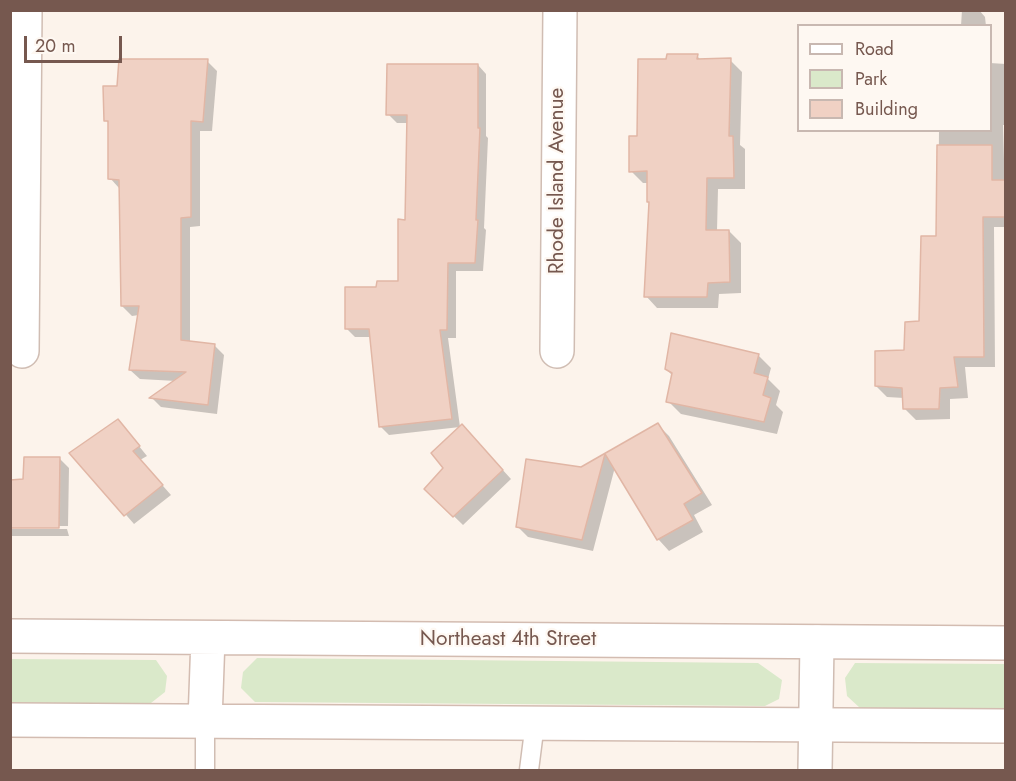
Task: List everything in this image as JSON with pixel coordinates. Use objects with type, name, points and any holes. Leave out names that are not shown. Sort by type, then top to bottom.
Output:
[{"type":"main road","points":[[22,351],[25,10]]},
{"type":"main road","name":"Rhode Island Avenue","points":[[557,351],[560,10]]},
{"type":"main road","name":"Northeast 4th Street","points":[[10,636],[1005,643]]},
{"type":"main road","points":[[205,721],[208,638]]},
{"type":"main road","points":[[815,771],[816,642]]},
{"type":"main road","points":[[10,720],[1005,726]]},
{"type":"lane","points":[[205,721],[205,771]]},
{"type":"lane","points":[[529,771],[535,723]]},
{"type":"green space","points":[[257,658],[758,663],[782,680],[779,699],[765,706],[255,702],[241,688],[243,672]]},
{"type":"green space","points":[[11,659],[156,660],[167,676],[165,692],[151,703],[11,703]]},
{"type":"green space","points":[[855,663],[1005,664],[1005,709],[860,708],[847,696],[845,678]]},
{"type":"building","points":[[667,54],[698,54],[697,59],[731,58],[729,136],[733,136],[734,178],[707,178],[706,230],[729,230],[730,282],[708,283],[707,297],[644,297],[649,202],[647,202],[647,171],[629,172],[629,136],[637,136],[638,59],[666,59]]},
{"type":"building","points":[[119,59],[208,59],[203,122],[191,121],[191,217],[181,218],[181,340],[215,344],[208,405],[149,398],[186,372],[129,370],[139,306],[121,306],[119,180],[108,179],[108,121],[104,121],[103,86],[117,86]]},
{"type":"building","points":[[387,64],[478,64],[478,128],[480,128],[476,220],[478,220],[475,263],[448,263],[447,330],[440,330],[452,419],[379,427],[369,329],[345,329],[345,287],[376,287],[377,281],[398,281],[398,219],[405,220],[407,115],[386,115]]},
{"type":"building","points":[[937,145],[992,145],[992,180],[1005,180],[1005,217],[983,217],[984,357],[954,357],[958,387],[940,388],[939,409],[903,409],[902,388],[875,386],[875,351],[904,350],[905,322],[919,321],[921,236],[936,236]]},
{"type":"building","points":[[671,333],[759,354],[754,373],[768,377],[763,395],[771,398],[764,422],[666,402],[672,373],[665,369]]},
{"type":"building","points":[[118,419],[140,446],[133,451],[163,485],[124,516],[69,453]]},
{"type":"building","points":[[658,423],[702,493],[684,504],[693,520],[657,540],[605,454],[582,540],[516,527],[526,459],[581,467]]},
{"type":"building","points":[[462,424],[503,470],[453,517],[424,489],[443,468],[431,453]]},
{"type":"building","points":[[24,457],[60,457],[59,528],[10,528],[10,480],[23,479]]}]
